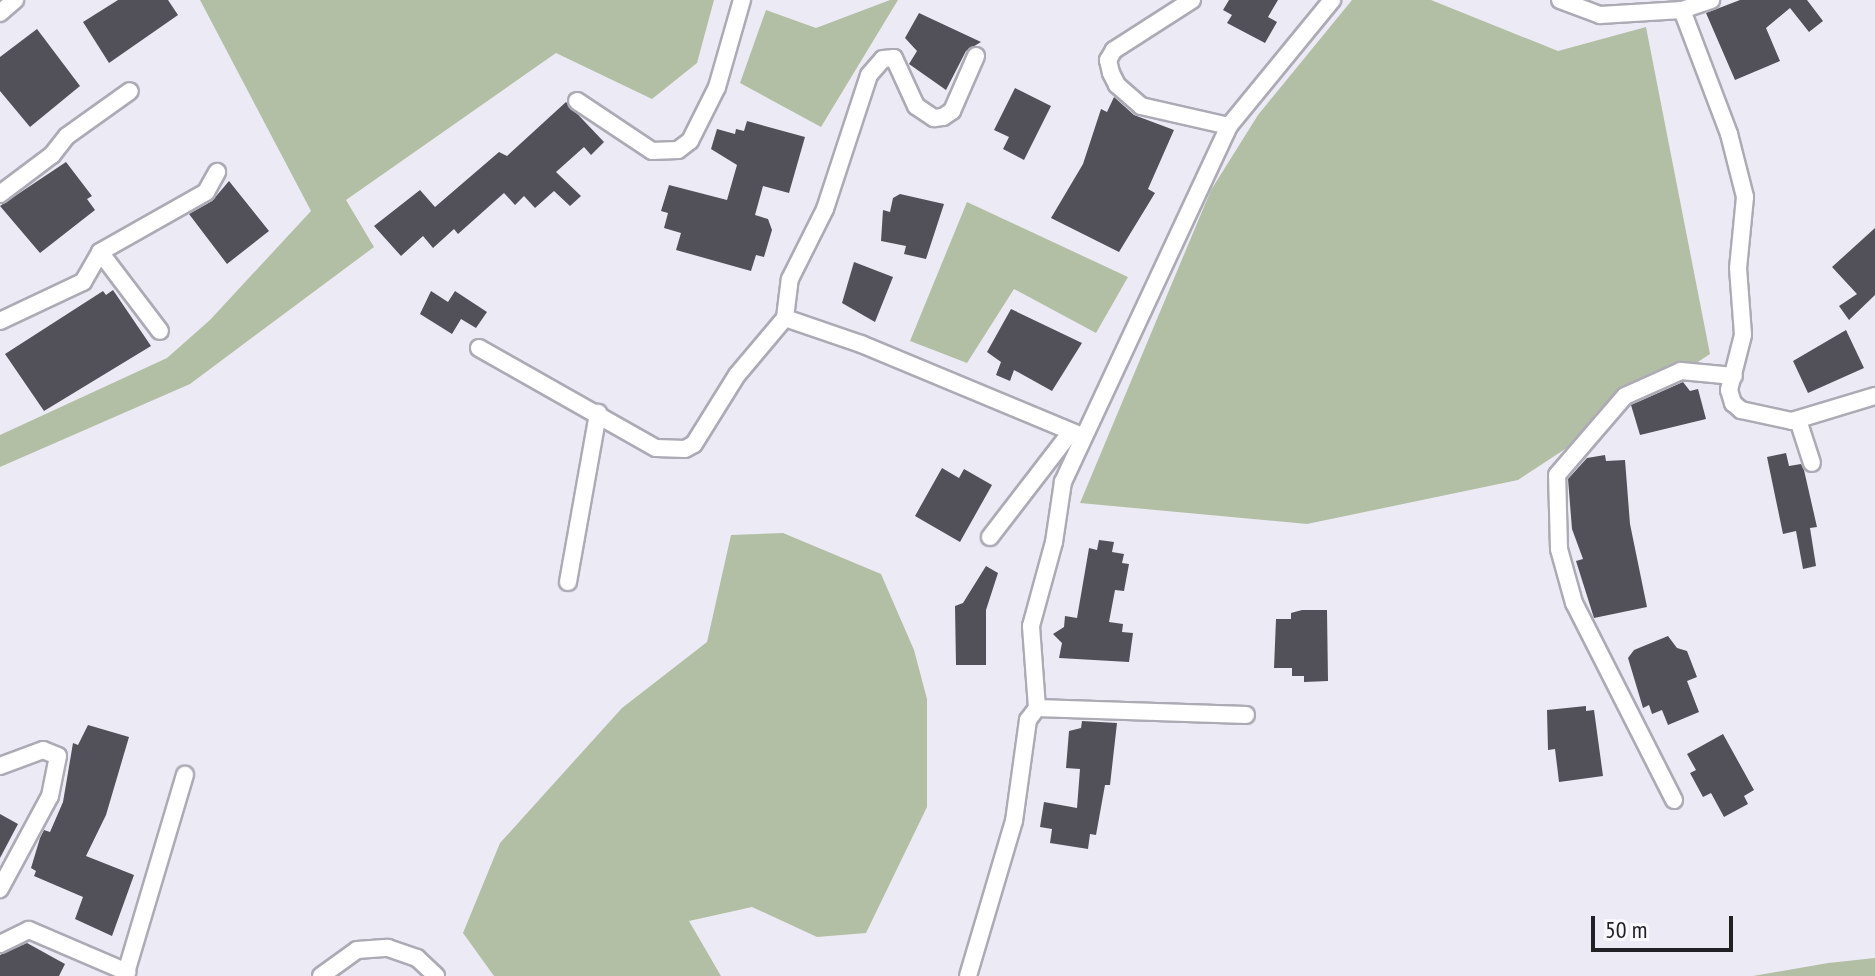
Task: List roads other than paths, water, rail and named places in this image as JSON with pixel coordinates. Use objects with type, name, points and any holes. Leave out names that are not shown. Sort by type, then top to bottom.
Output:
[{"type":"street","points":[[0,13],[15,0]]},
{"type":"street","points":[[577,101],[652,151],[678,150],[690,141],[717,87],[742,0]]},
{"type":"street","points":[[1192,0],[1114,50],[1108,60],[1111,73],[1117,85],[1141,106],[1229,126]]},
{"type":"street","points":[[968,976],[1014,821],[1028,720],[1037,708],[1031,626],[1054,542],[1056,505],[1076,434],[1229,126],[1332,0]]},
{"type":"street","points":[[1560,0],[1600,15],[1682,10],[1704,2]]},
{"type":"street","points":[[1682,10],[1729,134],[1745,197],[1738,268],[1743,335],[1729,390],[1741,410],[1798,420],[1875,396]]},
{"type":"street","points":[[479,348],[656,448],[685,449],[694,444],[737,375],[785,318],[790,279],[825,209],[869,75],[883,59],[894,58],[916,106],[934,118],[943,117],[952,111],[976,56]]},
{"type":"street","points":[[0,194],[52,155],[67,136],[130,91]]},
{"type":"street","points":[[0,321],[83,282],[100,252],[206,192],[217,172]]},
{"type":"street","points":[[100,252],[160,331]]},
{"type":"street","points":[[785,318],[885,354],[1076,434]]},
{"type":"street","points":[[1674,800],[1574,603],[1559,549],[1557,475],[1625,396],[1681,371],[1734,376]]},
{"type":"street","points":[[568,582],[598,413]]},
{"type":"street","points":[[1798,420],[1812,463]]},
{"type":"street","points":[[990,537],[1076,434]]},
{"type":"street","points":[[1037,708],[1246,715]]},
{"type":"street","points":[[0,766],[43,750],[58,756],[50,796],[0,889]]},
{"type":"street","points":[[0,944],[29,930],[126,974],[185,775]]},
{"type":"street","points":[[321,976],[357,950],[388,948],[417,958],[436,976]]}]
